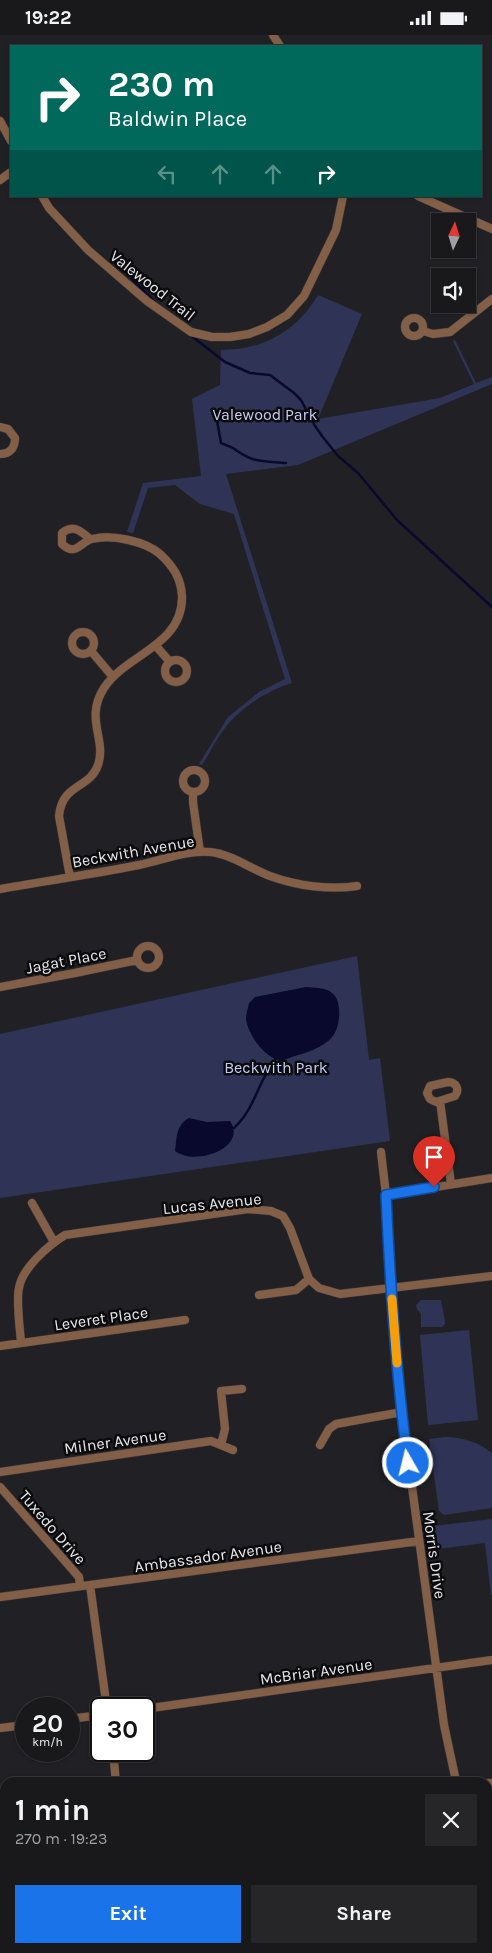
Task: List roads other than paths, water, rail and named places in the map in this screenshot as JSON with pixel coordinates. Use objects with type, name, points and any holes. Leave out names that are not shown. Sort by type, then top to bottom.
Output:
[{"type":"street","points":[[0,121],[10,139]]},
{"type":"street","name":"Valewood Trail","points":[[43,197],[49,208],[88,250],[147,301],[191,332],[212,337],[249,334],[267,327],[287,315],[304,296],[336,230],[343,197]]},
{"type":"street","points":[[420,197],[492,229]]},
{"type":"street","points":[[423,331],[434,334],[450,332],[492,299]]},
{"type":"street","points":[[0,427],[8,429],[15,438],[12,449],[8,453],[0,454]]},
{"type":"street","points":[[70,877],[58,816],[67,794],[90,777],[98,765],[100,750],[95,709],[102,692],[113,677],[156,646],[171,631],[180,611],[182,591],[177,573],[158,553],[145,545],[125,539],[90,539]]},
{"type":"street","points":[[156,646],[170,662]]},
{"type":"street","points":[[91,651],[113,677]]},
{"type":"street","points":[[194,792],[193,802],[200,852]]},
{"type":"street","name":"Beckwith Avenue","points":[[0,889],[140,865],[183,854],[200,852],[212,852],[225,856],[272,877],[306,885],[328,888],[357,886]]},
{"type":"street","name":"Jagat Place","points":[[0,987],[137,960]]},
{"type":"street","points":[[440,1101],[451,1184]]},
{"type":"street","name":"Morris Drive","points":[[380,1151],[386,1195],[391,1287],[402,1411],[444,1725],[456,1777]]},
{"type":"street","points":[[386,1195],[492,1178]]},
{"type":"street","points":[[32,1203],[54,1242]]},
{"type":"street","name":"Lucas Avenue","points":[[21,1343],[18,1289],[24,1273],[54,1242],[65,1235],[248,1209],[271,1211],[283,1216],[290,1228],[309,1279]]},
{"type":"street","points":[[259,1295],[296,1290],[309,1279],[319,1288],[340,1293],[492,1276]]},
{"type":"street","name":"Leveret Place","points":[[21,1343],[186,1320]]},
{"type":"street","points":[[0,1346],[21,1343]]},
{"type":"street","points":[[221,1445],[225,1429],[221,1391],[242,1389]]},
{"type":"street","points":[[320,1445],[329,1429],[336,1424],[402,1411]]},
{"type":"street","name":"Milner Avenue","points":[[0,1472],[211,1441],[233,1450]]},
{"type":"street","name":"Tuxedo Drive","points":[[0,1487],[78,1577],[80,1586]]},
{"type":"street","name":"Ambassador Avenue","points":[[0,1597],[419,1541]]},
{"type":"street","name":"Tuxedo Drive","points":[[90,1585],[105,1697]]},
{"type":"street","name":"McBriar Avenue","points":[[155,1707],[437,1667],[492,1661]]},
{"type":"street","points":[[0,1728],[15,1726]]},
{"type":"street","points":[[113,1762],[115,1777]]},
{"type":"waterway","points":[[131,278],[158,305]]},
{"type":"waterway","points":[[189,334],[225,362],[250,373],[270,375],[294,393],[301,400],[315,426],[338,456],[358,473],[397,520],[492,607]]},
{"type":"waterway","points":[[215,409],[221,443],[252,459],[286,463]]},
{"type":"waterway","points":[[234,1128],[252,1104],[264,1077],[275,1060]]},
{"type":"park label","name":"Valewood Park","points":[[265,414]]},
{"type":"park label","name":"Beckwith Park","points":[[276,1067]]}]
